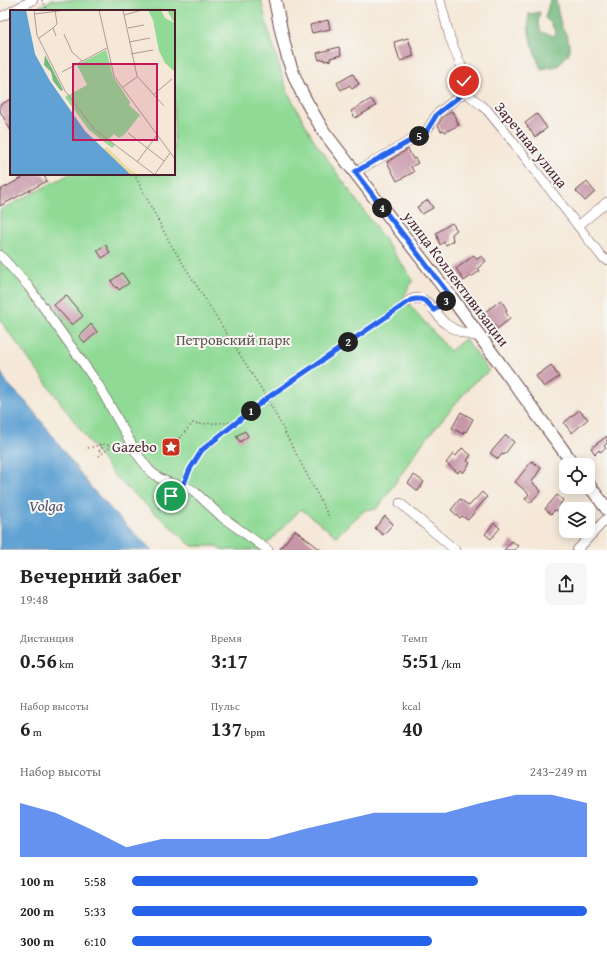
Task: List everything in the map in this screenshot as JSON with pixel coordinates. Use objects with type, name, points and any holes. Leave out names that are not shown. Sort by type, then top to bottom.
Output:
[{"type":"main road","name":"улица Коллективизации","points":[[275,0],[290,65],[299,89],[324,132],[451,297],[569,458]]},
{"type":"main road","points":[[595,493],[607,509]]},
{"type":"street","points":[[14,10],[33,0]]},
{"type":"street","points":[[355,172],[426,132],[437,114],[465,92],[464,73],[450,38],[440,0]]},
{"type":"street","points":[[0,17],[10,12]]},
{"type":"street","name":"Заречная улица","points":[[465,92],[487,110],[604,259]]},
{"type":"street","points":[[578,226],[607,202]]},
{"type":"street","points":[[0,255],[28,286],[81,360],[99,386],[137,454],[150,471],[159,478],[175,485],[185,486],[194,491],[222,517],[268,550]]},
{"type":"street","points":[[434,310],[451,297]]},
{"type":"street","points":[[407,302],[416,298],[427,301],[445,323],[461,333],[480,337]]},
{"type":"street","points":[[400,504],[455,550]]},
{"type":"street","points":[[577,550],[607,518]]},
{"type":"path","points":[[42,0],[47,10]]},
{"type":"path","points":[[135,175],[170,243],[267,398],[330,519]]},
{"type":"path","points":[[159,508],[161,504],[185,481],[190,469],[202,450],[267,398],[407,302]]},
{"type":"path","points":[[171,447],[193,423],[237,422]]},
{"type":"path","points":[[98,451],[102,448],[99,444]]},
{"type":"path","points":[[88,448],[103,444],[126,448],[137,454]]},
{"type":"path","points":[[99,456],[113,446]]},
{"type":"green space","name":"Петровский парк","points":[[51,0],[261,0],[269,33],[287,91],[315,142],[413,280],[404,296],[407,302],[450,351],[465,339],[489,371],[473,383],[424,441],[380,505],[376,509],[365,510],[336,536],[301,509],[262,549],[263,550],[220,550],[216,546],[192,546],[115,477],[0,320],[0,210],[68,175],[175,175],[175,10],[33,10]]},
{"type":"green space","points":[[550,0],[556,0],[562,28],[567,35],[569,53],[558,66],[541,69],[533,49],[530,36],[528,22],[529,14],[540,12],[538,23],[541,32],[554,36],[556,33],[550,22],[545,18]]},
{"type":"water","name":"Volga","points":[[0,371],[7,383],[26,402],[92,489],[152,550],[0,550]]},
{"type":"building","points":[[328,20],[330,29],[312,33],[310,25]]},
{"type":"building","points":[[408,38],[414,56],[400,61],[394,42]]},
{"type":"building","points":[[339,47],[341,55],[330,58],[331,60],[319,60],[317,53]]},
{"type":"building","points":[[353,74],[359,84],[352,89],[350,85],[341,90],[337,83]]},
{"type":"building","points":[[371,99],[376,106],[355,118],[351,111]]},
{"type":"building","points":[[10,100],[10,129],[0,111],[0,105]]},
{"type":"building","points":[[452,111],[459,125],[445,132],[444,130],[441,131],[438,125],[442,118]]},
{"type":"building","points":[[537,114],[547,128],[535,137],[525,123]]},
{"type":"building","points":[[408,149],[413,159],[415,158],[418,163],[411,167],[414,172],[397,181],[387,162]]},
{"type":"building","points":[[27,175],[44,175],[47,181],[0,206],[0,190]]},
{"type":"building","points":[[587,182],[595,192],[585,201],[576,191]]},
{"type":"building","points":[[428,200],[433,208],[422,214],[417,207]]},
{"type":"building","points":[[452,223],[457,230],[452,234],[453,241],[446,245],[444,242],[440,245],[436,233]]},
{"type":"building","points":[[106,245],[110,253],[102,258],[97,250]]},
{"type":"building","points":[[474,255],[477,259],[482,256],[486,261],[478,268],[480,271],[464,281],[456,269]]},
{"type":"building","points":[[122,273],[129,283],[119,290],[111,281]]},
{"type":"building","points":[[66,295],[83,316],[72,325],[54,305]]},
{"type":"building","points":[[501,300],[510,319],[497,329],[485,312]]},
{"type":"building","points":[[91,324],[97,332],[85,343],[79,336]]},
{"type":"building","points":[[551,365],[559,377],[544,387],[536,376]]},
{"type":"building","points":[[579,410],[588,419],[572,433],[564,423]]},
{"type":"building","points":[[461,412],[473,419],[466,432],[464,431],[463,434],[452,428]]},
{"type":"building","points":[[245,431],[248,436],[240,442],[236,436]]},
{"type":"building","points":[[506,435],[514,442],[504,455],[502,454],[498,459],[490,453]]},
{"type":"building","points":[[607,436],[607,443],[604,446],[606,448],[600,452],[599,450],[595,454],[591,448]]},
{"type":"building","points":[[462,448],[471,455],[467,461],[470,463],[463,473],[460,470],[458,473],[446,463],[453,454],[456,456]]},
{"type":"building","points":[[532,461],[541,468],[532,482],[541,491],[530,503],[525,499],[529,494],[515,482]]},
{"type":"building","points":[[414,475],[424,482],[418,491],[408,483]]},
{"type":"building","points":[[482,492],[487,497],[468,520],[462,516],[460,518],[451,510],[460,499],[469,506]]},
{"type":"building","points":[[557,495],[563,500],[559,502],[559,508],[551,514],[545,509]]},
{"type":"building","points":[[385,516],[393,524],[383,535],[375,528]]},
{"type":"building","points":[[494,523],[500,528],[491,539],[485,534]]},
{"type":"building","points":[[295,530],[321,550],[279,550]]},
{"type":"building","points":[[512,541],[518,546],[515,550],[504,550]]},
{"type":"place","name":"Gazebo","points":[[171,447]]},
{"type":"route","points":[[171,496],[185,481],[193,463],[202,450],[267,398],[411,300],[416,298],[427,301],[434,310],[451,297],[355,172],[426,132],[437,114],[465,92],[464,81]]}]
